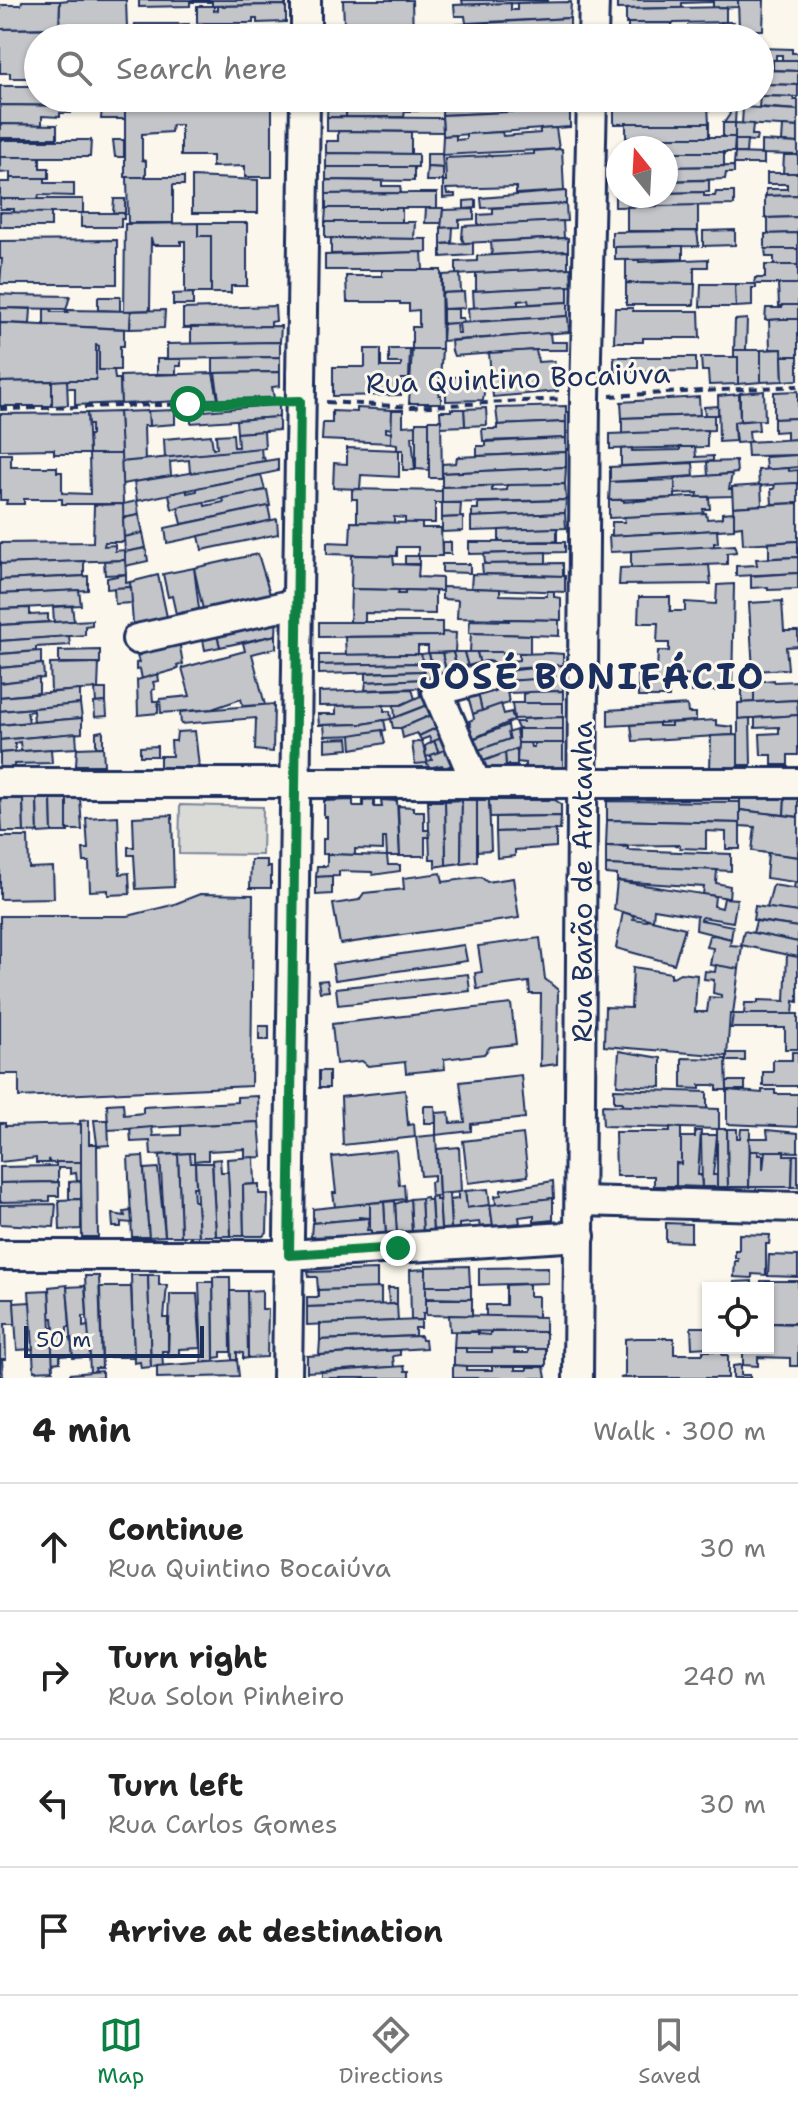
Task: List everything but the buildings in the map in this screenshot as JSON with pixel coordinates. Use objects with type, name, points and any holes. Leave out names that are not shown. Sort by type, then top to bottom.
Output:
[{"type":"street","points":[[306,0],[306,24]]},
{"type":"street","points":[[593,24],[594,0]]},
{"type":"street","points":[[287,1378],[305,112]]},
{"type":"street","name":"Rua Barão de Aratanha","points":[[578,1378],[585,398],[592,112]]},
{"type":"street","points":[[137,639],[298,603]]},
{"type":"street","points":[[476,783],[437,691],[487,677]]},
{"type":"street","points":[[0,783],[798,783]]},
{"type":"street","points":[[580,1201],[798,1207]]},
{"type":"street","points":[[0,1255],[289,1255],[580,1236]]},
{"type":"path","name":"Rua Quintino Bocaiúva","points":[[0,409],[300,401],[412,407],[798,386]]},
{"type":"shaded area","points":[[180,805],[263,807],[262,855],[179,854]]},
{"type":"district","name":"JOSÉ BONIFÁCIO","points":[[592,676]]},
{"type":"route","points":[[188,404],[300,401],[289,1255],[398,1248]]}]
